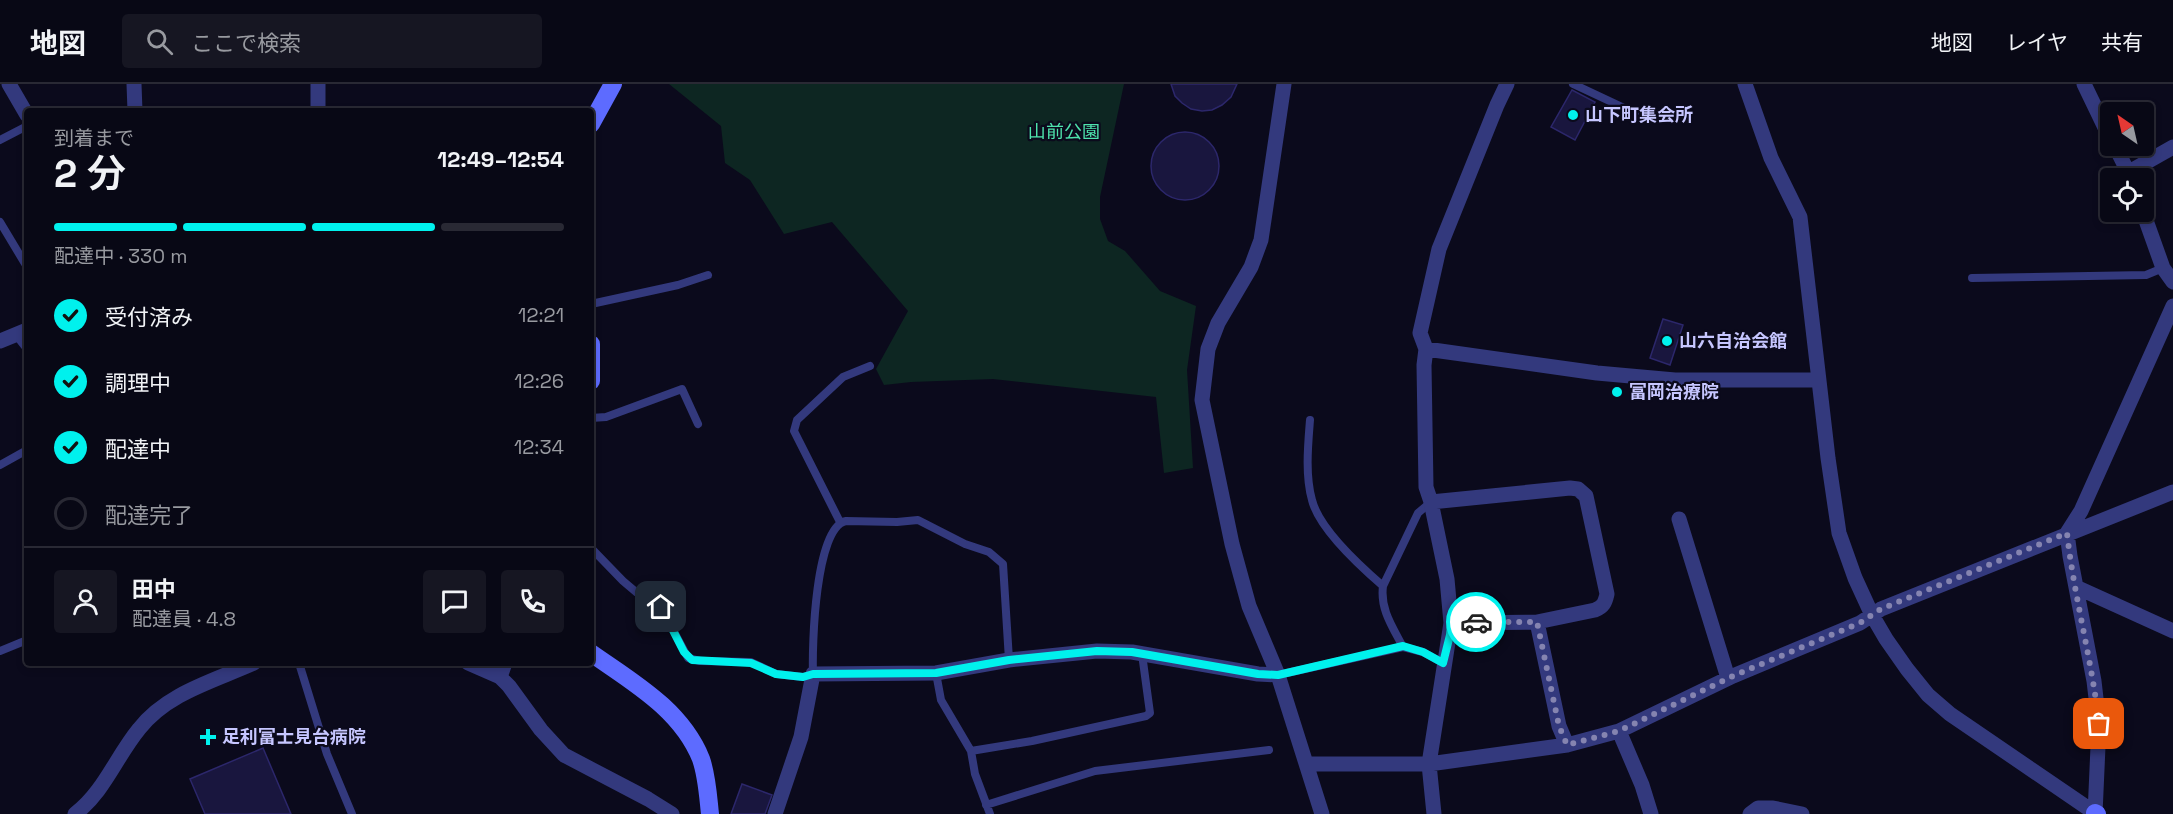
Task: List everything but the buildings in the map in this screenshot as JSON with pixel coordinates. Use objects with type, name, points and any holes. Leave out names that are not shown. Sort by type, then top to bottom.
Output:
[{"type":"street","points":[[9,84],[24,110]]},
{"type":"street","points":[[134,84],[135,108]]},
{"type":"street","points":[[318,84],[318,108]]},
{"type":"street","points":[[594,119],[613,84]]},
{"type":"street","points":[[1284,84],[1261,240],[1251,267],[1218,323],[1208,349],[1202,400],[1232,544],[1249,606],[1278,675],[1322,814]]},
{"type":"street","points":[[1434,814],[1429,764],[1451,623],[1447,579],[1426,487],[1424,365],[1426,349],[1420,333],[1439,249],[1497,105],[1508,84]]},
{"type":"street","points":[[1745,84],[1771,158],[1800,217],[1839,533],[1855,578],[1872,615],[1886,639],[1928,695],[1950,714],[2096,814]]},
{"type":"street","points":[[2084,84],[2100,117]]},
{"type":"street","points":[[2141,168],[2173,147]]},
{"type":"street","points":[[2147,222],[2163,268],[2173,282]]},
{"type":"street","points":[[2096,814],[2099,724],[2094,681],[2067,533],[2081,511],[2173,306]]},
{"type":"street","points":[[0,340],[22,332]]},
{"type":"street","points":[[1426,349],[1597,373],[1675,380],[1819,380]]},
{"type":"street","points":[[1431,502],[1570,488],[1583,492],[1586,496],[1607,594],[1606,601],[1601,608],[1537,622],[1451,623]]},
{"type":"street","points":[[1307,764],[1429,764],[1567,745],[1619,731],[1728,678],[1860,623],[1881,609],[2173,492]]},
{"type":"street","points":[[1679,519],[1728,678]]},
{"type":"street","points":[[2076,587],[2173,631]]},
{"type":"street","points":[[1537,622],[1559,726],[1567,745]]},
{"type":"street","points":[[776,814],[801,737],[813,674],[936,673],[1009,660],[1097,651],[1142,654],[1258,674],[1278,675]]},
{"type":"street","points":[[594,655],[664,705],[691,739],[701,760],[710,814]]},
{"type":"street","points":[[75,814],[93,799],[138,730],[159,708],[177,697],[247,666]]},
{"type":"street","points":[[483,666],[502,670],[509,686],[541,730],[564,754],[672,814]]},
{"type":"street","points":[[1619,731],[1642,785],[1651,814]]},
{"type":"street","points":[[1750,814],[1758,808],[1773,808],[1803,814]]},
{"type":"lane","points":[[1573,84],[1635,113]]},
{"type":"lane","points":[[0,140],[24,128]]},
{"type":"lane","points":[[0,222],[24,262]]},
{"type":"lane","points":[[1972,278],[2146,275],[2163,268]]},
{"type":"lane","points":[[594,303],[678,285],[708,275]]},
{"type":"lane","points":[[840,522],[794,431],[796,420],[843,377],[870,366]]},
{"type":"lane","points":[[594,418],[606,417],[682,388],[698,424]]},
{"type":"lane","points":[[1310,420],[1310,487],[1313,505],[1329,531],[1349,554],[1383,586]]},
{"type":"lane","points":[[0,465],[24,452]]},
{"type":"lane","points":[[1403,646],[1385,613],[1383,586],[1418,513],[1431,502]]},
{"type":"lane","points":[[594,551],[629,587],[661,607],[688,657],[700,661],[751,663],[776,674],[803,677],[813,674],[812,657],[820,570],[830,534],[840,522],[918,520],[965,544],[989,552],[1004,564],[1009,660]]},
{"type":"lane","points":[[0,651],[24,641]]},
{"type":"lane","points":[[1278,675],[1403,646],[1423,652],[1443,663]]},
{"type":"lane","points":[[971,751],[1032,741],[1146,716],[1150,713],[1142,654]]},
{"type":"lane","points":[[300,666],[323,743],[352,814]]},
{"type":"lane","points":[[936,673],[940,700],[971,751],[975,774],[990,814]]},
{"type":"lane","points":[[986,805],[1095,771],[1269,750]]},
{"type":"green space","name":"山前公園","points":[[669,84],[1124,84],[1100,197],[1100,219],[1108,241],[1125,251],[1160,291],[1196,306],[1187,370],[1193,468],[1164,473],[1156,397],[993,379],[884,385],[876,369],[908,311],[832,222],[784,234],[750,180],[725,163],[721,126]]},
{"type":"way so far","points":[[1476,622],[1537,622],[1559,726],[1567,745],[1619,731],[1733,676],[1860,623],[1881,609],[2067,533],[2094,681],[2099,724]]},
{"type":"place","name":"山下町集会所","points":[[1573,115]]},
{"type":"place","name":"山六自治会館","points":[[1667,341]]},
{"type":"place","name":"富岡治療院","points":[[1617,392]]},
{"type":"place","name":"足利富士見台病院","points":[[208,737]]},
{"type":"route","points":[[661,607],[684,652],[692,660],[758,664],[776,674],[803,677],[813,674],[936,673],[1009,660],[1097,651],[1132,652],[1258,674],[1278,675],[1403,646],[1423,652],[1443,663],[1451,623],[1476,622]]}]
